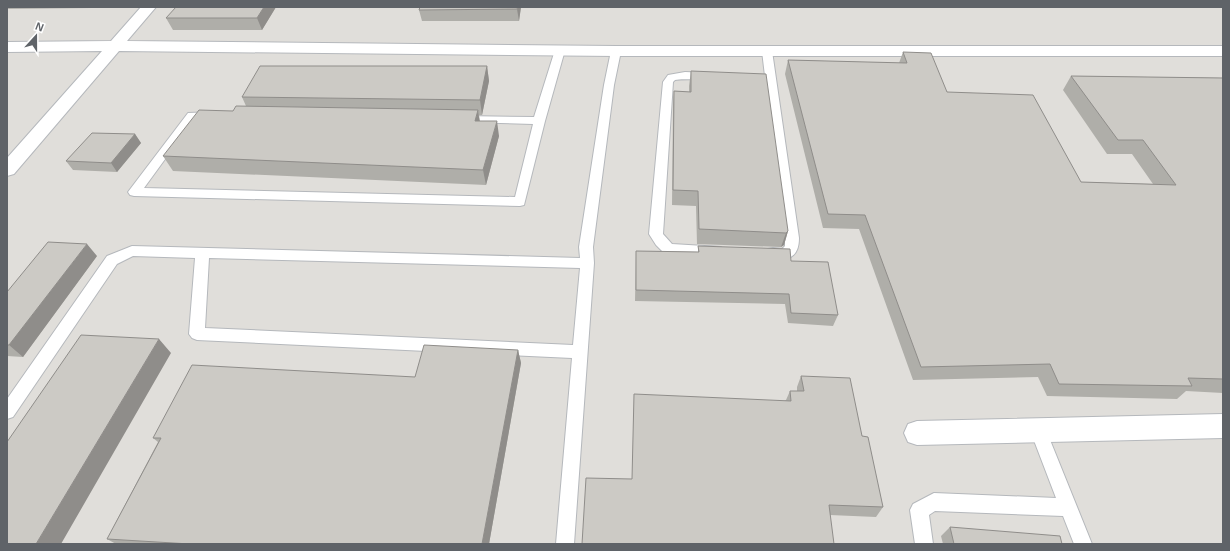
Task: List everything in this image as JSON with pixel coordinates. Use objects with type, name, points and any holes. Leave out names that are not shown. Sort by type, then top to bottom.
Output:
[{"type":"street","points":[[7,170],[149,7]]},
{"type":"street","points":[[7,47],[115,46],[616,51],[1223,51]]},
{"type":"street","points":[[916,433],[1223,426]]},
{"type":"lane","points":[[223,116],[192,115],[134,192],[520,202],[539,121],[560,50]]},
{"type":"lane","points":[[565,544],[587,263],[586,247],[609,85],[616,51]]},
{"type":"lane","points":[[762,253],[785,254],[792,248],[792,238],[767,51]]},
{"type":"lane","points":[[731,252],[669,249],[661,242],[656,234],[668,82],[672,77],[685,75],[771,80]]},
{"type":"lane","points":[[452,119],[539,121]]},
{"type":"lane","points":[[9,405],[112,260],[132,251],[587,263]]},
{"type":"lane","points":[[202,253],[197,334],[580,352]]},
{"type":"lane","points":[[1038,430],[1083,544]]},
{"type":"lane","points":[[924,544],[919,510],[934,502],[1068,507]]},
{"type":"shaded area","points":[[7,7],[1223,7],[1223,544],[7,544]]},
{"type":"building","points":[[176,7],[264,7],[257,18],[166,18]]},
{"type":"building","points":[[420,7],[518,7],[517,9],[419,10]]},
{"type":"building","points":[[903,52],[931,53],[947,92],[1033,95],[1081,182],[1176,185],[1143,140],[1118,140],[1071,76],[1223,78],[1223,379],[1188,378],[1192,386],[1059,384],[1050,364],[921,367],[865,215],[828,214],[788,60],[907,63]]},
{"type":"building","points":[[260,66],[487,66],[480,100],[242,97]]},
{"type":"building","points":[[691,71],[766,74],[788,231],[786,233],[699,229],[698,191],[673,190],[674,91],[691,92]]},
{"type":"building","points":[[236,106],[478,110],[475,121],[497,121],[483,170],[163,156],[199,110],[233,111]]},
{"type":"building","points":[[92,133],[135,134],[111,163],[66,161]]},
{"type":"building","points":[[48,242],[87,244],[9,345],[7,345],[7,292]]},
{"type":"building","points":[[698,246],[790,249],[791,261],[828,262],[838,315],[791,313],[789,294],[636,290],[636,251],[699,252]]},
{"type":"building","points":[[81,335],[159,339],[36,544],[7,544],[7,442]]},
{"type":"building","points":[[424,345],[518,350],[482,544],[190,544],[107,539],[161,438],[153,438],[192,365],[415,377]]},
{"type":"building","points":[[801,376],[850,378],[862,436],[868,437],[883,507],[829,505],[834,544],[582,544],[586,478],[632,479],[634,394],[791,401],[790,391],[804,391]]},
{"type":"building","points":[[950,527],[1060,536],[1062,544],[954,544]]}]
